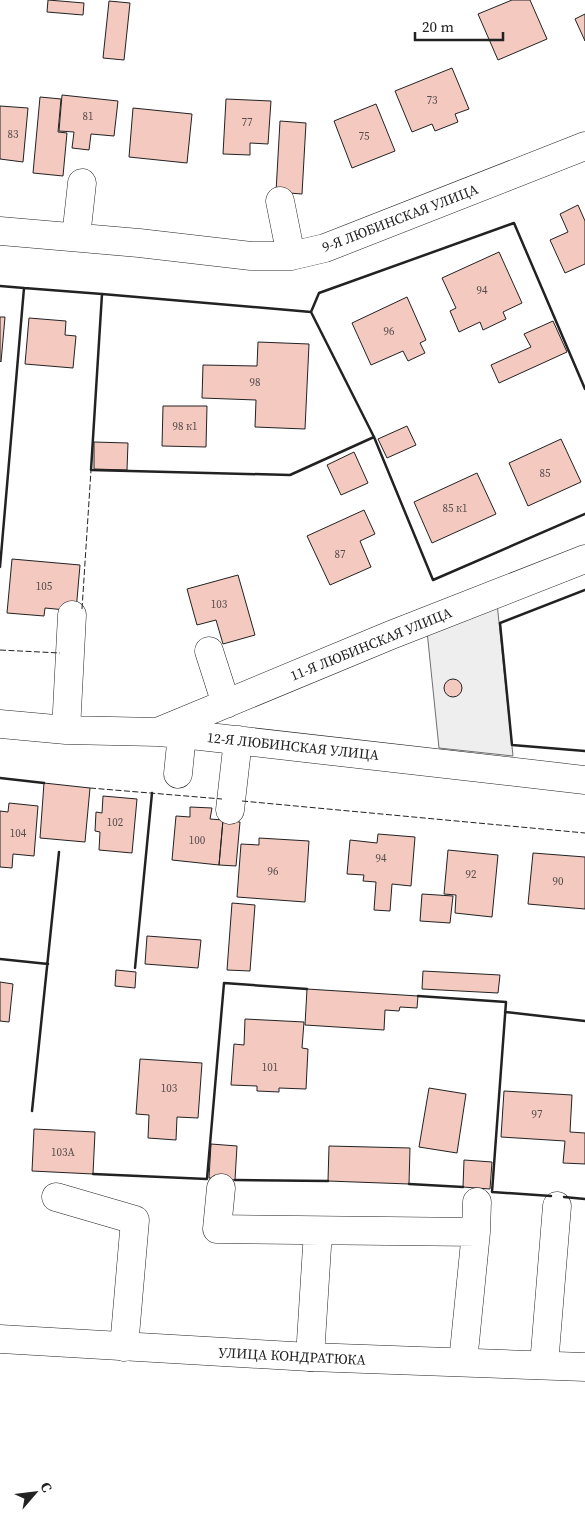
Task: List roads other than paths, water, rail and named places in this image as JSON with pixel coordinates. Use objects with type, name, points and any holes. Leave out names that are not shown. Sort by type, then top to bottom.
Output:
[{"type":"street","name":"9-Я ЛЮБИНСКАЯ УЛИЦА","points":[[0,231],[76,237],[251,256],[291,256],[325,248],[585,146]]},
{"type":"street","points":[[76,237],[82,183]]},
{"type":"street","points":[[280,201],[291,256]]},
{"type":"street","name":"11-Я ЛЮБИНСКАЯ УЛИЦА","points":[[170,733],[226,704],[391,635],[585,559]]},
{"type":"street","points":[[66,730],[72,615]]},
{"type":"street","points":[[209,651],[226,704]]},
{"type":"street","name":"12-Я ЛЮБИНСКАЯ УЛИЦА","points":[[0,724],[66,730],[170,733],[585,780]]},
{"type":"street","points":[[170,733],[178,774]]},
{"type":"street","points":[[230,810],[238,740]]},
{"type":"street","points":[[221,1188],[217,1230],[476,1232]]},
{"type":"street","points":[[56,1196],[135,1220],[124,1347]]},
{"type":"street","points":[[463,1362],[476,1232],[477,1202]]},
{"type":"street","points":[[544,1365],[556,1206]]},
{"type":"street","points":[[310,1357],[318,1231]]},
{"type":"street","name":"УЛИЦА КОНДРАТЮКА","points":[[0,1340],[310,1357],[585,1367]]}]
